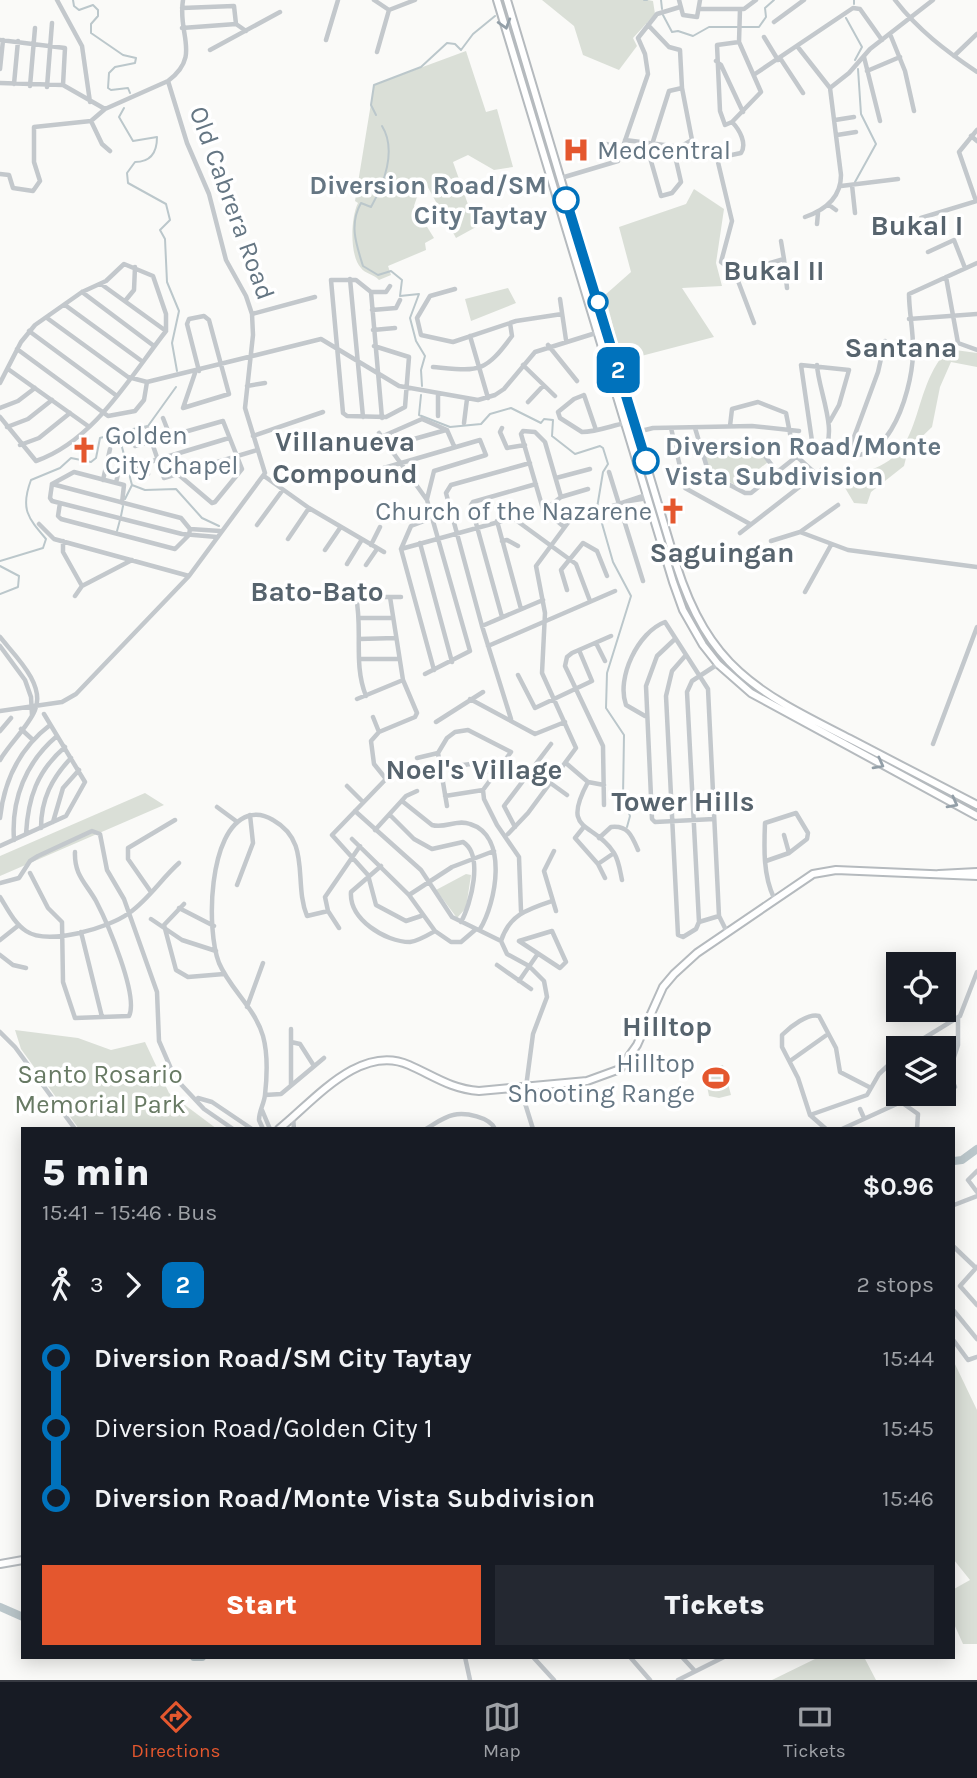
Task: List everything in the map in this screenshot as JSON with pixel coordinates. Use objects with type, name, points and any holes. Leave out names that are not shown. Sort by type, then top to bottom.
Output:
[{"type":"main road","points":[[497,0],[691,607],[722,662],[780,704],[977,805]]},
{"type":"main road","points":[[507,0],[560,178],[625,423],[683,610],[722,662],[762,701],[977,816]]},
{"type":"main road","points":[[859,754],[863,746]]},
{"type":"main road","points":[[928,790],[932,782]]},
{"type":"main road","points":[[282,1127],[354,1069],[380,1059],[408,1065],[449,1086],[463,1090],[587,1081],[620,1069],[637,1045],[663,987],[697,953],[804,877],[821,871],[977,874]]},
{"type":"main road","points":[[0,1564],[21,1560]]},
{"type":"street","points":[[57,0],[82,46],[90,102]]},
{"type":"street","name":"Old Cabrera Road","points":[[183,0],[182,28],[187,46],[185,64],[168,81],[187,143],[209,194],[226,260],[246,296],[252,314],[251,358],[245,408],[264,476]]},
{"type":"street","points":[[326,40],[338,0]]},
{"type":"street","points":[[389,10],[415,0]]},
{"type":"street","points":[[679,0],[680,7],[687,16],[698,16],[700,0]]},
{"type":"street","points":[[723,9],[724,0]]},
{"type":"street","points":[[699,9],[740,9],[748,7],[756,0]]},
{"type":"street","points":[[774,22],[804,0]]},
{"type":"street","points":[[895,0],[909,19],[977,72]]},
{"type":"street","points":[[830,88],[863,56],[933,0]]},
{"type":"street","points":[[377,1],[389,10]]},
{"type":"street","points":[[182,8],[234,6],[236,24]]},
{"type":"street","points":[[560,178],[618,161],[648,74],[645,54],[638,38],[649,24],[663,13],[680,7]]},
{"type":"street","points":[[754,74],[856,8],[882,40]]},
{"type":"street","points":[[739,42],[719,43],[716,61],[721,121],[724,125],[732,122],[761,92],[739,42],[740,9]]},
{"type":"street","points":[[377,52],[389,10]]},
{"type":"street","points":[[210,50],[280,12]]},
{"type":"street","points":[[47,86],[52,23]]},
{"type":"street","points":[[182,28],[236,24],[246,31]]},
{"type":"street","points":[[625,140],[673,147],[687,145],[692,139],[682,88],[680,50],[669,47],[649,24]]},
{"type":"street","points":[[30,86],[35,28]]},
{"type":"street","points":[[890,34],[900,57],[914,111]]},
{"type":"street","points":[[954,56],[977,34]]},
{"type":"street","points":[[764,37],[803,93]]},
{"type":"street","points":[[0,69],[1,40],[51,44],[65,48],[63,85]]},
{"type":"street","points":[[14,84],[18,41]]},
{"type":"street","points":[[971,41],[977,46]]},
{"type":"street","points":[[797,46],[830,88],[841,186],[829,205],[805,217]]},
{"type":"street","points":[[863,56],[880,121]]},
{"type":"street","points":[[867,71],[900,57]]},
{"type":"street","points":[[716,61],[722,65],[743,112]]},
{"type":"street","points":[[0,174],[9,175],[13,188],[33,191],[40,181],[34,162],[34,127],[91,121],[105,109],[168,81]]},
{"type":"street","points":[[0,83],[63,85],[105,109]]},
{"type":"street","points":[[673,147],[681,182],[671,193],[661,195],[649,158],[669,91],[682,88]]},
{"type":"street","points":[[835,120],[854,117]]},
{"type":"street","points":[[91,121],[102,144],[110,151]]},
{"type":"street","points":[[732,122],[740,133],[743,152],[719,156],[717,161],[733,221],[721,262],[736,272],[754,323]]},
{"type":"street","points":[[921,219],[975,202],[959,152],[977,130]]},
{"type":"street","points":[[837,135],[856,132]]},
{"type":"street","points":[[971,136],[977,141]]},
{"type":"street","points":[[607,145],[622,150]]},
{"type":"street","points":[[841,186],[898,179]]},
{"type":"street","points":[[852,185],[855,213]]},
{"type":"street","points":[[829,205],[836,210]]},
{"type":"street","points":[[817,224],[818,212]]},
{"type":"street","points":[[928,252],[954,240],[965,268]]},
{"type":"street","points":[[780,241],[787,288]]},
{"type":"street","points":[[736,272],[784,259]]},
{"type":"street","points":[[828,446],[847,456],[865,454],[874,449],[893,427],[903,407],[913,351],[909,294],[977,263]]},
{"type":"street","points":[[0,383],[29,331],[82,292],[101,284],[124,264],[153,276],[166,314],[166,331],[117,396],[88,426],[57,453],[36,461],[20,445],[0,417]]},
{"type":"street","points":[[125,301],[134,290],[135,267]]},
{"type":"street","points":[[946,277],[958,344]]},
{"type":"street","points":[[374,346],[409,357],[404,409],[382,418],[343,412],[330,283],[333,279],[356,280],[371,292],[386,292],[390,286]]},
{"type":"street","points":[[349,279],[363,417]]},
{"type":"street","points":[[101,284],[166,331]]},
{"type":"street","points":[[455,289],[430,296],[417,318],[419,333],[424,337],[450,342],[510,323],[562,314]]},
{"type":"street","points":[[82,292],[154,346]]},
{"type":"street","points":[[371,292],[382,418]]},
{"type":"street","points":[[252,314],[315,297]]},
{"type":"street","points":[[560,299],[566,340]]},
{"type":"street","points":[[372,310],[396,308],[400,300]]},
{"type":"street","points":[[65,305],[143,362]]},
{"type":"street","points":[[909,319],[977,314]]},
{"type":"street","points":[[196,317],[209,320],[221,365],[229,394],[185,409],[182,405],[197,372],[187,324],[189,319],[196,317]]},
{"type":"street","points":[[47,318],[131,378],[147,382],[197,372],[321,339],[408,389],[467,398],[488,398],[504,389],[535,352],[548,345],[602,331]]},
{"type":"street","points":[[433,367],[465,370],[493,362],[512,336],[510,323]]},
{"type":"street","points":[[373,330],[395,328]]},
{"type":"street","points":[[29,331],[117,396]]},
{"type":"street","points":[[470,336],[488,398]]},
{"type":"street","points":[[847,456],[878,372],[885,341]]},
{"type":"street","points":[[913,351],[958,344],[977,350]]},
{"type":"street","points":[[548,345],[577,381]]},
{"type":"street","points":[[17,349],[112,416],[135,411],[144,400],[147,382]]},
{"type":"street","points":[[817,365],[820,393],[830,421],[828,446],[823,451],[811,442],[801,367],[803,364],[817,365],[849,371],[839,405],[830,421]]},
{"type":"street","points":[[523,365],[555,396]]},
{"type":"street","points":[[8,369],[88,426]]},
{"type":"street","points":[[247,386],[265,383]]},
{"type":"street","points":[[528,402],[544,386]]},
{"type":"street","points":[[0,408],[18,401],[35,388]]},
{"type":"street","points":[[438,393],[438,416]]},
{"type":"street","points":[[596,430],[584,395],[573,399],[558,412],[560,418],[582,432],[596,430],[625,423]]},
{"type":"street","points":[[464,423],[467,398]]},
{"type":"street","points":[[7,428],[29,419],[52,400]]},
{"type":"street","points":[[730,426],[732,409],[758,402],[786,413],[788,432],[796,457],[816,474]]},
{"type":"street","points":[[253,436],[323,412]]},
{"type":"street","points":[[20,445],[39,438],[70,413]]},
{"type":"street","points":[[163,418],[170,436]]},
{"type":"street","points":[[425,674],[470,651],[427,500],[380,435],[422,419],[447,430],[454,446]]},
{"type":"street","points":[[135,446],[221,421],[242,469],[212,503],[179,475]]},
{"type":"street","points":[[637,432],[730,426],[799,431]]},
{"type":"street","points":[[147,428],[162,477],[179,475],[257,450]]},
{"type":"street","points":[[502,428],[500,432],[507,448],[525,445]]},
{"type":"street","points":[[671,428],[685,488],[750,524]]},
{"type":"street","points":[[695,428],[709,474],[745,493],[751,493],[796,457]]},
{"type":"street","points":[[561,498],[545,442],[530,429],[523,431],[521,434],[544,511],[563,526]]},
{"type":"street","points":[[388,446],[447,430]]},
{"type":"street","points":[[133,467],[230,438]]},
{"type":"street","points":[[360,475],[478,439],[487,453],[484,457],[432,473],[427,500]]},
{"type":"street","points":[[103,480],[110,449]]},
{"type":"street","points":[[702,453],[762,452],[777,472]]},
{"type":"street","points":[[511,719],[482,626],[447,488],[530,463]]},
{"type":"street","points":[[145,464],[148,474]]},
{"type":"street","points":[[116,483],[120,465]]},
{"type":"street","points":[[740,533],[825,467]]},
{"type":"street","points":[[556,478],[590,469]]},
{"type":"street","points":[[52,484],[74,472],[125,487],[122,502]]},
{"type":"street","points":[[609,472],[643,581]]},
{"type":"street","points":[[0,711],[62,702],[76,694],[188,576],[264,476],[282,491],[340,528],[384,552]]},
{"type":"street","points":[[52,484],[181,518],[190,532]]},
{"type":"street","points":[[52,484],[51,499],[60,503],[217,537]]},
{"type":"street","points":[[502,617],[471,505],[473,502],[536,484]]},
{"type":"street","points":[[544,511],[561,498],[588,489]]},
{"type":"street","points":[[257,525],[282,491]]},
{"type":"street","points":[[508,834],[567,765],[576,748],[542,673],[546,621],[535,572],[550,543],[563,526],[576,517],[648,496]]},
{"type":"street","points":[[60,503],[58,516],[61,519],[176,549],[190,532],[221,531]]},
{"type":"street","points":[[771,541],[800,531],[838,505]]},
{"type":"street","points":[[288,539],[309,508]]},
{"type":"street","points":[[432,518],[411,526],[401,549],[434,670]]},
{"type":"street","points":[[401,549],[509,518],[519,520],[570,558],[580,570],[590,601]]},
{"type":"street","points":[[497,522],[521,610]]},
{"type":"street","points":[[39,524],[51,538],[188,576]]},
{"type":"street","points":[[370,545],[380,527]]},
{"type":"street","points":[[324,550],[340,528]]},
{"type":"street","points":[[800,531],[831,545],[977,567]]},
{"type":"street","points":[[502,541],[507,540],[518,546]]},
{"type":"street","points":[[63,541],[64,552],[82,586]]},
{"type":"street","points":[[347,564],[361,541]]},
{"type":"street","points":[[420,543],[452,662]]},
{"type":"street","points":[[567,590],[561,570],[579,546],[590,544],[597,551],[607,576]]},
{"type":"street","points":[[806,592],[831,545]]},
{"type":"street","points":[[366,565],[377,549]]},
{"type":"street","points":[[75,596],[82,586],[132,559]]},
{"type":"street","points":[[488,646],[615,591]]},
{"type":"street","points":[[342,597],[401,597]]},
{"type":"street","points":[[356,597],[360,618],[358,677],[366,696]]},
{"type":"street","points":[[390,597],[403,680],[417,713],[415,717],[379,732],[370,745],[371,754],[386,779],[332,835],[368,875],[376,905],[406,921],[421,916]]},
{"type":"street","points":[[482,626],[543,600]]},
{"type":"street","points":[[360,618],[393,618]]},
{"type":"street","points":[[645,716],[626,705],[626,678],[640,643],[663,622],[667,624],[708,689],[719,916],[726,932]]},
{"type":"street","points":[[933,744],[977,627]]},
{"type":"street","points":[[604,805],[603,746],[565,661],[579,650],[611,636]]},
{"type":"street","points":[[0,637],[30,677],[34,705],[32,715],[0,760]]},
{"type":"street","points":[[359,639],[396,638]]},
{"type":"street","points":[[676,639],[651,666],[646,686],[645,716],[652,819],[655,822],[715,819]]},
{"type":"street","points":[[596,643],[605,661]]},
{"type":"street","points":[[0,646],[26,680],[34,705]]},
{"type":"street","points":[[518,675],[533,707],[555,699],[593,679],[579,650]]},
{"type":"street","points":[[686,655],[675,666],[667,684],[678,935],[683,937],[694,931],[699,922],[687,692],[692,681],[722,662]]},
{"type":"street","points":[[359,659],[399,659]]},
{"type":"street","points":[[357,699],[403,680]]},
{"type":"street","points":[[436,722],[483,692]]},
{"type":"street","points":[[470,699],[535,734],[565,722]]},
{"type":"street","points":[[0,846],[66,816],[85,782],[44,714]]},
{"type":"street","points":[[373,717],[379,732]]},
{"type":"street","points":[[0,731],[11,718]]},
{"type":"street","points":[[0,818],[10,775],[33,740],[50,725]]},
{"type":"street","points":[[21,729],[33,740]]},
{"type":"street","points":[[447,806],[438,753],[447,738],[455,732],[468,730],[511,752],[483,790],[484,799],[497,825],[519,857],[521,911]]},
{"type":"street","points":[[14,840],[14,810],[20,787],[38,754],[57,736]]},
{"type":"street","points":[[514,827],[504,806],[551,744]]},
{"type":"street","points":[[26,834],[32,792],[47,765],[65,747]]},
{"type":"street","points":[[417,758],[438,753]]},
{"type":"street","points":[[41,828],[46,794],[55,776],[71,758]]},
{"type":"street","points":[[439,768],[471,764],[494,774]]},
{"type":"street","points":[[567,765],[588,782],[604,785]]},
{"type":"street","points":[[53,822],[63,788],[79,769]]},
{"type":"street","points":[[531,769],[567,795]]},
{"type":"street","points":[[588,782],[577,809],[583,828],[599,838],[614,853],[622,880]]},
{"type":"street","points":[[347,786],[363,802]]},
{"type":"street","points":[[445,796],[483,790]]},
{"type":"street","points":[[374,830],[402,801],[417,791]]},
{"type":"street","points":[[352,839],[409,895],[421,916],[435,931],[451,942],[461,942],[478,929],[488,912],[495,872],[494,851],[484,833],[472,825],[457,822],[441,827],[432,825],[402,801]]},
{"type":"street","points":[[217,807],[236,821]]},
{"type":"street","points":[[355,811],[421,870],[446,911],[461,922],[501,942],[508,954],[529,966],[544,981],[547,997],[533,1034],[523,1087],[533,1127]]},
{"type":"street","points":[[766,861],[789,853],[808,835],[796,813],[765,822],[766,861],[767,882],[774,898]]},
{"type":"street","points":[[237,886],[253,843],[250,815]]},
{"type":"street","points":[[263,1126],[259,1113],[265,1095],[263,1038],[247,1007],[224,974],[216,951],[213,871],[236,821],[250,815],[265,816],[275,820],[294,838],[301,860],[305,911],[310,916],[328,911]]},
{"type":"street","points":[[390,815],[432,849],[463,842],[471,849],[474,857],[468,906],[461,922]]},
{"type":"street","points":[[472,825],[474,818]]},
{"type":"street","points":[[151,892],[128,859],[128,848],[175,820]]},
{"type":"street","points":[[599,838],[611,827],[623,828],[631,834],[638,850]]},
{"type":"street","points":[[583,828],[574,836],[598,864],[605,878]]},
{"type":"street","points":[[0,883],[19,878],[34,858],[96,831],[102,839],[107,870],[129,913],[157,992],[162,1049],[175,1078],[197,1098],[204,1109],[230,1127]]},
{"type":"street","points":[[784,835],[789,853]]},
{"type":"street","points":[[339,928],[325,905],[327,891],[360,846]]},
{"type":"street","points":[[554,850],[544,871],[556,911]]},
{"type":"street","points":[[409,895],[474,857],[494,851]]},
{"type":"street","points":[[30,873],[48,908],[62,922],[63,982],[75,1018],[126,1017],[131,1012],[124,974],[106,924],[93,897],[79,877],[75,852]]},
{"type":"street","points":[[598,864],[614,853]]},
{"type":"street","points":[[0,897],[19,925],[39,937],[61,936],[106,924],[129,913],[178,863]]},
{"type":"street","points":[[381,866],[353,889],[351,897],[356,914],[366,923],[408,942],[435,931]]},
{"type":"street","points":[[501,942],[508,924],[521,911],[552,901]]},
{"type":"street","points":[[214,926],[181,906],[166,921],[163,930],[174,966],[181,975],[199,977],[224,974]]},
{"type":"street","points":[[699,922],[719,916]]},
{"type":"street","points":[[151,919],[163,930],[188,943],[216,951]]},
{"type":"street","points":[[0,940],[19,925]]},
{"type":"street","points":[[552,931],[565,966],[557,968],[537,956],[519,942],[552,931]]},
{"type":"street","points":[[81,932],[102,1017]]},
{"type":"street","points":[[0,955],[12,965],[26,968]]},
{"type":"street","points":[[519,981],[537,956]]},
{"type":"street","points":[[247,1007],[263,963]]},
{"type":"street","points":[[497,965],[531,989]]},
{"type":"street","points":[[252,968],[258,976]]},
{"type":"street","points":[[956,1057],[958,1018],[977,972]]},
{"type":"street","points":[[824,1127],[810,1115],[781,1040],[788,1029],[811,1015],[819,1016],[836,1048],[840,1072],[871,1088]]},
{"type":"street","points":[[931,1036],[958,1018]]},
{"type":"street","points":[[291,1029],[291,1085]]},
{"type":"street","points":[[0,1032],[15,1047],[74,1127]]},
{"type":"street","points":[[790,1061],[828,1034]]},
{"type":"street","points":[[291,1042],[300,1044],[314,1066]]},
{"type":"street","points":[[265,1095],[276,1096],[324,1058]]},
{"type":"street","points":[[810,1115],[863,1097],[886,1067]]},
{"type":"street","points":[[197,1098],[209,1101],[243,1126]]},
{"type":"street","points":[[846,1127],[892,1106]]},
{"type":"street","points":[[906,1106],[919,1118],[917,1127]]},
{"type":"street","points":[[860,1109],[864,1118]]},
{"type":"street","points":[[429,1127],[445,1117],[458,1114],[486,1119],[493,1127]]},
{"type":"street","points":[[293,1118],[294,1127]]},
{"type":"street","points":[[955,1205],[977,1194],[969,1178],[977,1171]]},
{"type":"street","points":[[955,1248],[977,1268],[960,1286],[977,1305]]},
{"type":"street","points":[[955,1312],[977,1339]]},
{"type":"street","points":[[955,1341],[968,1360],[977,1357]]},
{"type":"street","points":[[465,1659],[470,1680]]},
{"type":"street","points":[[535,1659],[554,1680]]},
{"type":"street","points":[[632,1659],[650,1680]]},
{"type":"street","points":[[684,1659],[694,1670]]},
{"type":"street","points":[[678,1680],[719,1659]]},
{"type":"green space","points":[[542,0],[648,0],[653,1],[655,14],[633,38],[637,46],[619,70],[583,55],[574,26]]},
{"type":"green space","points":[[466,51],[486,112],[497,109],[513,167],[494,170],[468,155],[453,162],[476,227],[456,238],[425,182],[421,185],[414,206],[434,238],[425,243],[426,250],[388,266],[391,275],[379,280],[363,270],[357,262],[352,236],[374,85]]},
{"type":"green space","points":[[694,189],[724,209],[716,263],[722,286],[682,288],[714,337],[622,361],[605,295],[631,272],[619,227],[686,204]]},
{"type":"green space","points":[[508,288],[516,303],[471,321],[465,299]]},
{"type":"green space","points":[[948,349],[977,353],[977,367],[951,362],[940,387],[932,427],[908,450],[904,466],[871,492],[867,504],[854,503],[838,476],[868,471],[889,460],[903,446],[934,369]]},
{"type":"green space","points":[[760,453],[768,462],[737,486],[709,471],[705,454]]},
{"type":"green space","points":[[145,793],[164,805],[0,876],[0,856]]},
{"type":"green space","points":[[466,874],[471,875],[466,908],[457,918],[436,890]]},
{"type":"green space","name":"Santo Rosario Memorial Park","points":[[15,1030],[78,1038],[111,1050],[145,1042],[169,1093],[214,1127],[78,1127],[21,1049]]},
{"type":"green space","name":"Hilltop Shooting Range","points":[[723,1065],[731,1095],[719,1098],[709,1096],[704,1071]]},
{"type":"green space","points":[[955,1364],[977,1410],[977,1644],[963,1644],[955,1626],[955,1588],[970,1580],[955,1561]]},
{"type":"green space","points":[[815,1659],[865,1659],[876,1680],[772,1680]]},
{"type":"waterway","points":[[73,0],[74,6],[79,10],[93,5],[98,10],[98,16],[91,24],[91,33],[123,55],[136,58],[135,63],[115,67],[109,73],[108,88],[128,88],[130,93]]},
{"type":"waterway","points":[[661,0],[662,9]]},
{"type":"waterway","points":[[663,15],[672,32],[678,31],[693,36],[709,27],[759,27],[766,17],[765,8],[774,0]]},
{"type":"waterway","points":[[376,115],[371,105],[374,85],[421,67],[447,43],[455,44],[461,50],[473,34],[495,16]]},
{"type":"waterway","points":[[846,18],[862,47],[855,60]]},
{"type":"waterway","points":[[855,182],[876,144],[861,114],[858,69]]},
{"type":"waterway","points":[[124,108],[119,117],[133,141],[157,137],[152,155],[135,162],[127,173],[128,183],[166,204],[170,220],[160,230],[165,239],[167,282],[179,311],[172,343],[177,371]]},
{"type":"waterway","points":[[382,126],[388,146],[387,167],[371,207],[361,203],[357,211],[355,234],[363,266],[378,275],[391,271],[402,280],[400,296],[419,294],[410,318],[416,341],[425,356],[421,370],[422,386]]},
{"type":"waterway","points":[[176,387],[148,426],[118,432],[132,485],[145,490],[176,489],[202,518],[219,526]]},
{"type":"waterway","points":[[421,395],[419,415],[450,427],[481,424],[490,414],[511,408],[541,423],[544,419],[553,420],[552,436],[575,454],[600,446],[608,464],[603,472],[597,508]]},
{"type":"waterway","points":[[0,561],[43,548],[46,539],[30,519],[26,506],[31,480],[60,468],[71,458],[91,462],[96,458],[100,438],[117,433]]},
{"type":"waterway","points":[[125,499],[132,485]]},
{"type":"waterway","points":[[121,516],[123,506]]},
{"type":"waterway","points":[[599,513],[613,562],[631,596],[607,673],[606,708],[624,735],[623,797],[630,816],[627,827]]},
{"type":"waterway","points":[[117,531],[120,520]]},
{"type":"waterway","points":[[0,566],[19,576],[18,587],[0,594]]},
{"type":"waterway","points":[[955,1161],[962,1160],[977,1149]]},
{"type":"waterway","points":[[0,1607],[21,1616]]},
{"type":"bus line","name":"2","points":[[566,200],[646,461]]},
{"type":"place","name":"Medcentral","points":[[576,150]]},
{"type":"place","name":"Diversion Road/SM City Taytay","points":[[566,200]]},
{"type":"place","name":"Golden City Chapel","points":[[84,450]]},
{"type":"place","name":"Diversion Road/Monte Vista Subdivision","points":[[646,461]]},
{"type":"place","name":"Church of the Nazarene","points":[[673,511]]},
{"type":"place","name":"Hilltop Shooting Range","points":[[716,1078]]},
{"type":"district","name":"Bukal I","points":[[917,225]]},
{"type":"district","name":"Bukal II","points":[[774,270]]},
{"type":"district","name":"Santana","points":[[901,347]]},
{"type":"district","name":"Villanueva Compound","points":[[345,457]]},
{"type":"district","name":"Saguingan","points":[[722,552]]},
{"type":"district","name":"Bato-Bato","points":[[317,591]]},
{"type":"district","name":"Noel's Village","points":[[474,769]]},
{"type":"district","name":"Tower Hills","points":[[683,801]]},
{"type":"district","name":"Hilltop","points":[[667,1026]]}]
